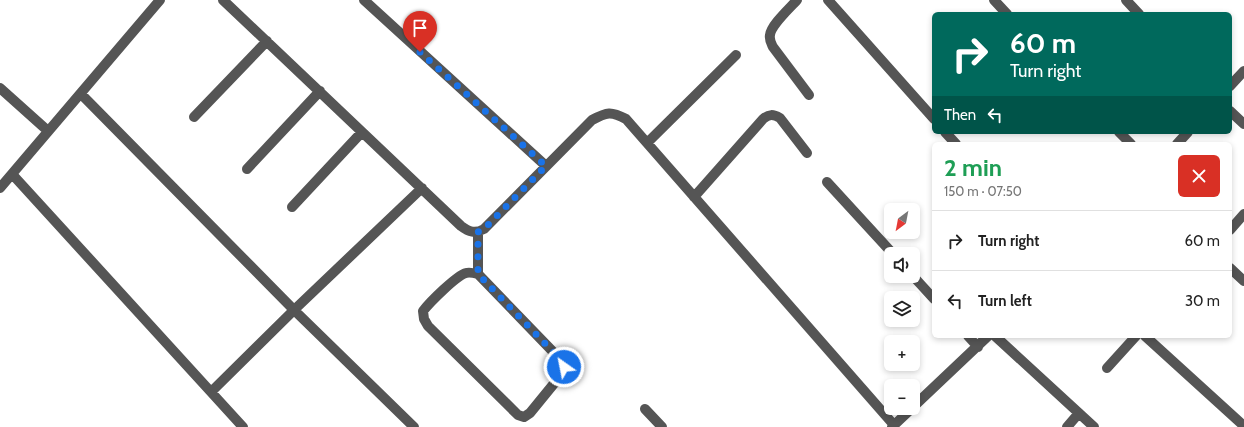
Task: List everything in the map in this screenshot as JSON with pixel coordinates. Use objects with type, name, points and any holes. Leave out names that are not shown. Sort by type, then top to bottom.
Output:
[{"type":"street","points":[[1,185],[81,94],[160,0]]},
{"type":"street","points":[[224,0],[468,232],[478,232],[484,229],[592,120],[603,114],[615,113],[626,119],[893,426],[905,415]]},
{"type":"street","points":[[364,0],[546,166]]},
{"type":"street","points":[[796,0],[773,28],[770,35],[770,41],[809,95]]},
{"type":"street","points":[[828,0],[932,117]]},
{"type":"street","points":[[994,0],[1005,12]]},
{"type":"street","points":[[1126,0],[1137,12]]},
{"type":"street","points":[[194,117],[267,41]]},
{"type":"street","points":[[647,143],[736,55]]},
{"type":"street","points":[[1232,84],[1244,72]]},
{"type":"street","points":[[0,88],[48,131]]},
{"type":"street","points":[[247,169],[320,91]]},
{"type":"street","points":[[81,94],[294,310],[414,427]]},
{"type":"street","points":[[1232,113],[1244,124]]},
{"type":"street","points":[[694,197],[768,115],[774,115],[780,118],[808,153]]},
{"type":"street","points":[[292,208],[362,132]]},
{"type":"street","points":[[947,134],[954,142]]},
{"type":"street","points":[[1121,134],[1129,142]]},
{"type":"street","points":[[1179,142],[1186,134]]},
{"type":"street","points":[[12,174],[243,427]]},
{"type":"street","points":[[828,182],[887,247]]},
{"type":"street","points":[[211,392],[294,310],[422,188]]},
{"type":"street","points":[[1232,228],[1244,214]]},
{"type":"street","points":[[478,232],[478,274],[561,360],[564,367],[561,375],[530,413],[524,417],[518,415],[428,326],[424,319],[423,311],[428,304],[459,276],[467,272],[478,274]]},
{"type":"street","points":[[1232,270],[1244,281]]},
{"type":"street","points":[[919,283],[932,297]]},
{"type":"street","points":[[970,338],[978,347]]},
{"type":"street","points":[[920,401],[986,338]]},
{"type":"street","points":[[997,338],[1094,427]]},
{"type":"street","points":[[1107,368],[1134,338]]},
{"type":"street","points":[[1147,338],[1244,426]]},
{"type":"street","points":[[645,409],[662,427]]},
{"type":"street","points":[[1067,427],[1079,413]]},
{"type":"route","points":[[420,52],[546,166],[484,229],[478,232],[478,274],[561,360],[564,367]]}]
